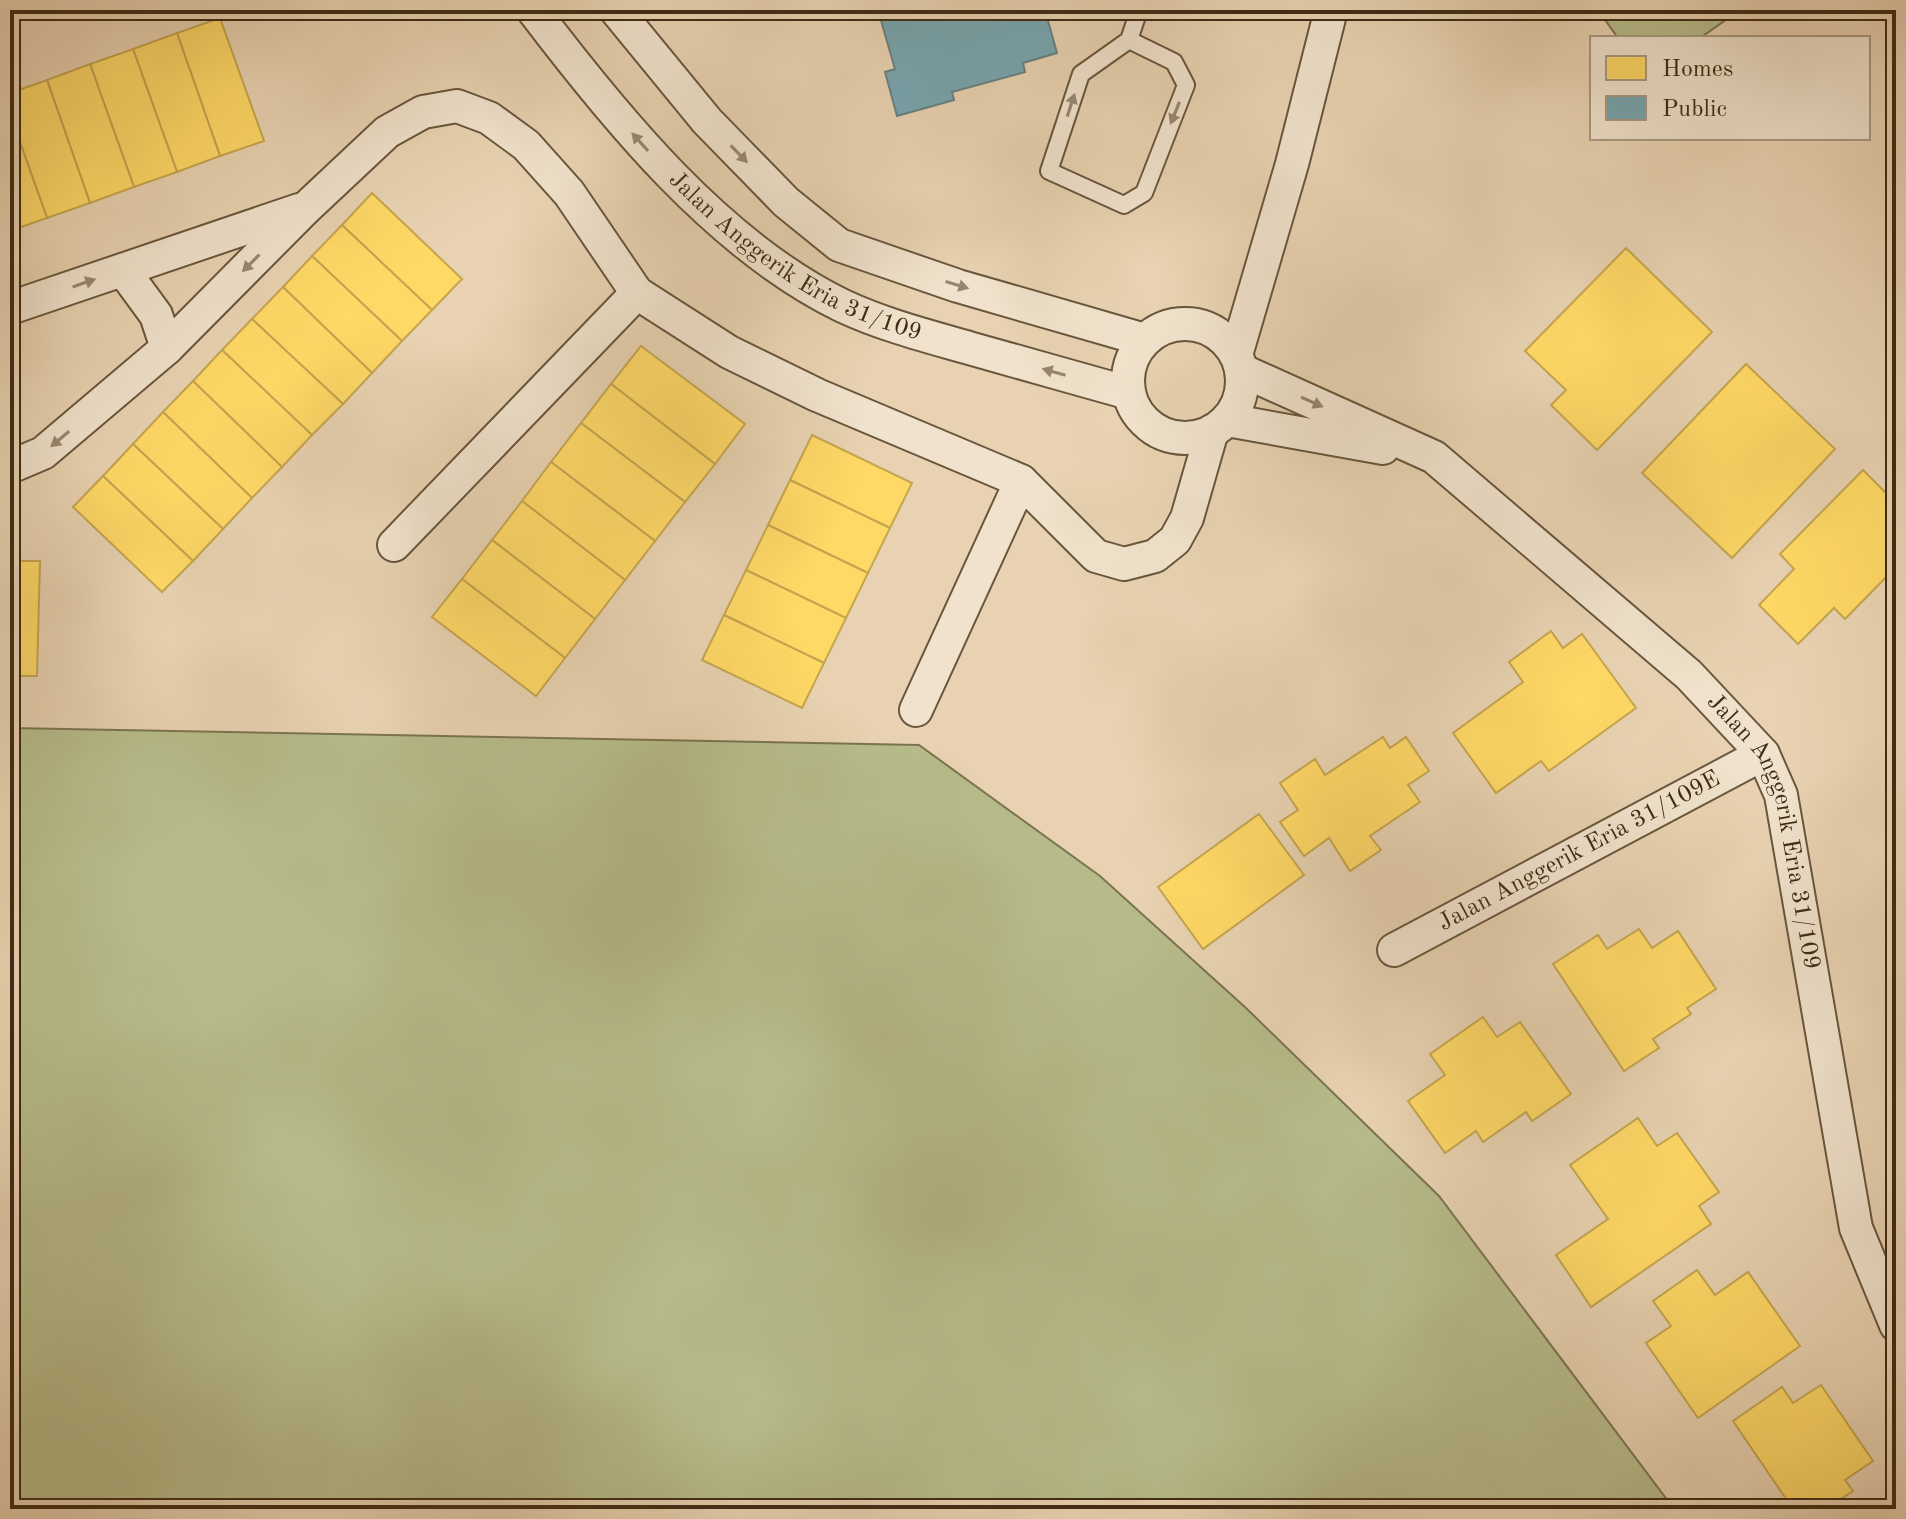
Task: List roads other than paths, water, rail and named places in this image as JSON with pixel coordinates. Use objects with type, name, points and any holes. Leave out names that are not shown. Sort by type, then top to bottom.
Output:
[{"type":"street","name":"Jalan Anggerik Eria 31/109","points":[[533,10],[611,110],[659,162],[773,265],[843,306],[904,330],[1129,393]]},
{"type":"street","name":"Jalan Anggerik Eria 31/109","points":[[616,10],[718,132],[786,202],[839,245],[958,286],[1145,340]]},
{"type":"street","points":[[10,467],[43,453],[167,348],[306,208],[387,132],[423,112],[457,106],[489,118],[526,145],[569,193],[637,293],[742,358],[817,395],[1021,481],[1096,556],[1124,564],[1155,556],[1175,540],[1187,518],[1219,425],[1237,404],[1240,393],[1238,362],[1331,10]]},
{"type":"street","points":[[10,308],[306,208]]},
{"type":"street","points":[[123,270],[156,315],[167,348]]},
{"type":"street","points":[[394,545],[637,293]]},
{"type":"street","points":[[1238,362],[1225,340],[1211,330],[1194,324],[1177,324],[1160,329],[1145,340],[1130,364],[1129,393],[1135,410],[1146,423],[1161,433],[1178,438],[1196,437],[1219,425],[1434,457]]},
{"type":"street","name":"Jalan Anggerik Eria 31/109","points":[[1238,362],[1434,457],[1689,675],[1763,754],[1781,795],[1856,1228],[1896,1325]]},
{"type":"street","points":[[916,710],[1021,481]]},
{"type":"street","name":"Jalan Anggerik Eria 31/109E","points":[[1394,950],[1763,754]]},
{"type":"lane","points":[[1129,40],[1174,62],[1186,85],[1144,193],[1124,205],[1049,171],[1081,74],[1129,40],[1139,10]]}]
